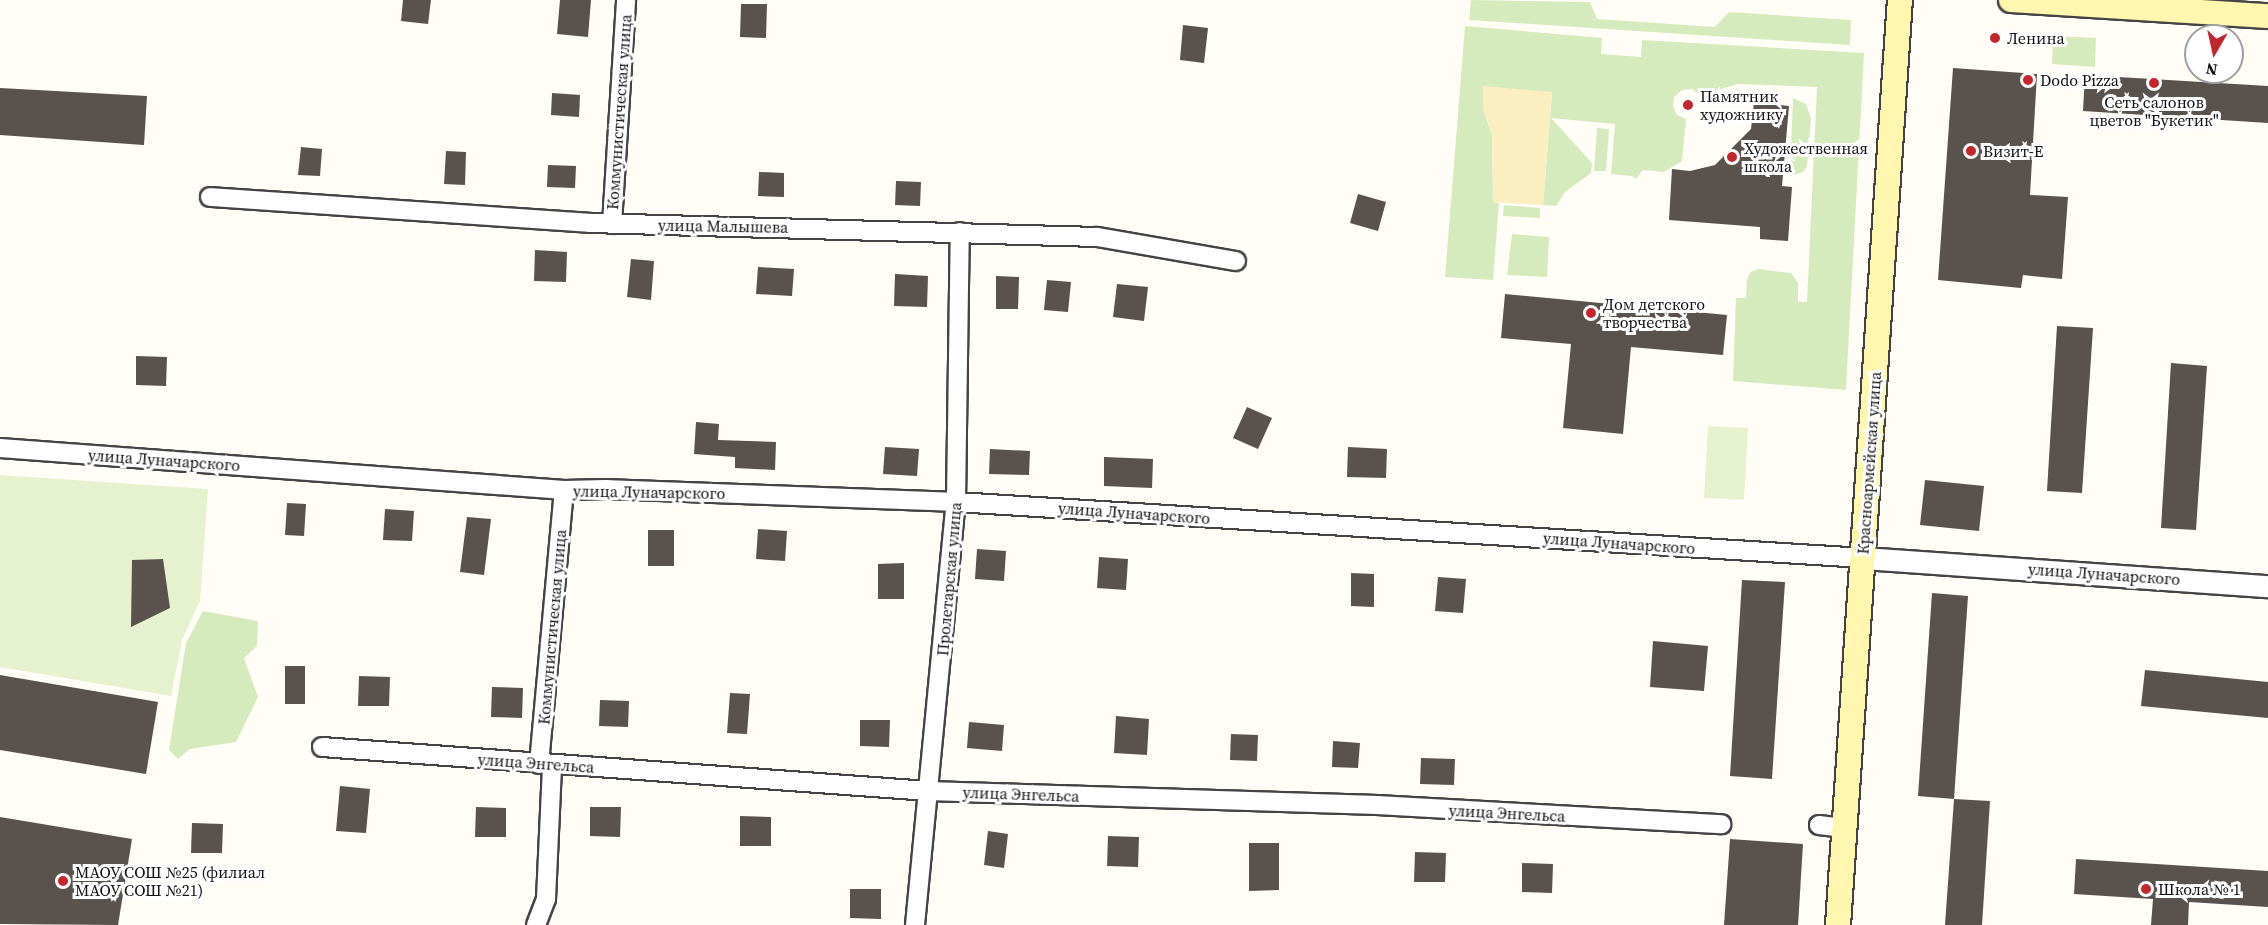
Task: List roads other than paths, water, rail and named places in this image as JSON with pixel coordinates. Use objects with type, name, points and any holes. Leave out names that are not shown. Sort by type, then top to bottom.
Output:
[{"type":"main road","name":"Красноармейская улица","points":[[1838,925],[1900,0]]},
{"type":"main road","points":[[2011,0],[2268,16]]},
{"type":"street","name":"Коммунистическая улица","points":[[612,224],[626,0]]},
{"type":"street","name":"улица Малышева","points":[[210,197],[612,224],[1097,237],[1236,261]]},
{"type":"street","name":"Пролетарская улица","points":[[915,925],[956,502],[960,232]]},
{"type":"street","name":"улица Луначарского","points":[[0,448],[564,490],[606,489],[956,502],[1863,558],[2268,586]]},
{"type":"street","name":"Коммунистическая улица","points":[[536,925],[546,899],[546,764],[564,490]]},
{"type":"street","name":"улица Энгельса","points":[[322,747],[929,791],[1377,805],[1721,824]]},
{"type":"street","points":[[1819,825],[1845,828]]},
{"type":"place","name":"Ленина","points":[[1995,38]]},
{"type":"place","name":"Dodo Pizza","points":[[2028,80]]},
{"type":"place","name":"Сеть салонов цветов \"Букетик\"","points":[[2154,83]]},
{"type":"place","name":"Памятник художнику","points":[[1688,105]]},
{"type":"place","name":"Визит-Е","points":[[1971,151]]},
{"type":"place","name":"Художественная школа","points":[[1732,157]]},
{"type":"place","name":"Дом детского творчества","points":[[1591,313]]},
{"type":"place","name":"МАОУ СОШ №25 (филиал МАОУ СОШ №21)","points":[[63,881]]},
{"type":"place","name":"Школа № 1","points":[[2146,889]]}]
